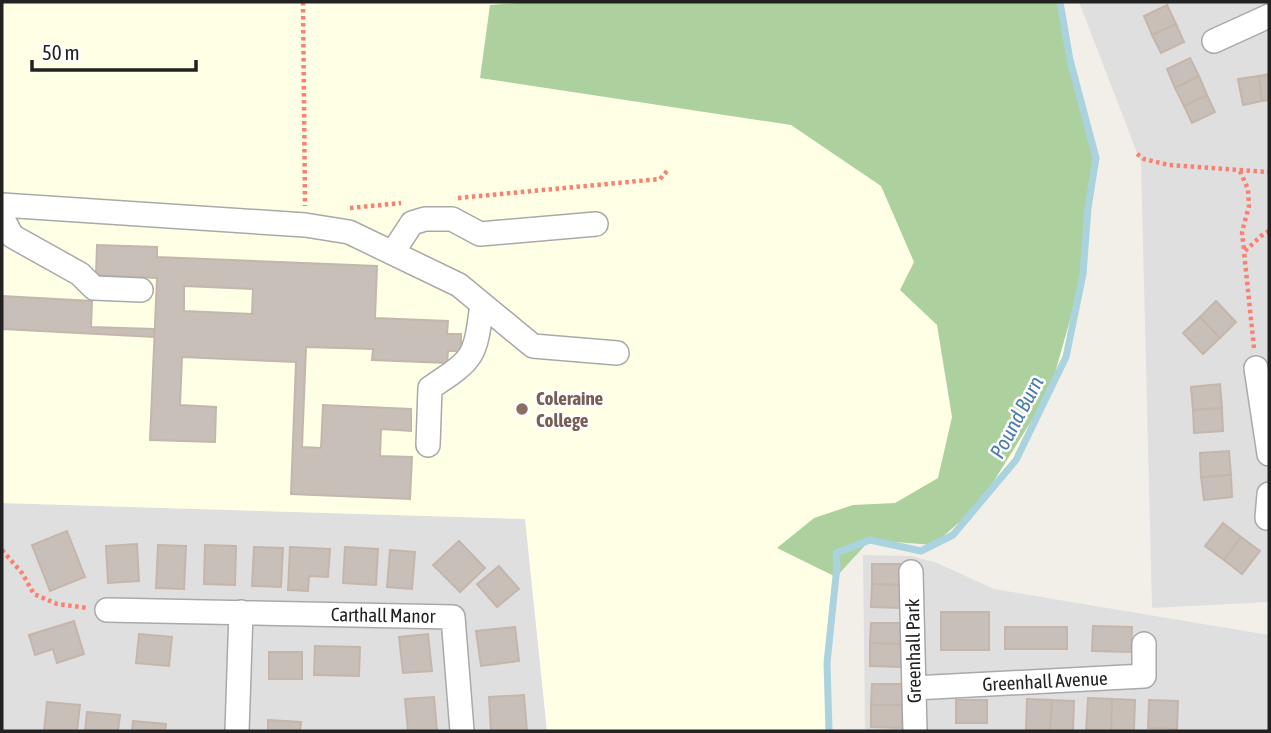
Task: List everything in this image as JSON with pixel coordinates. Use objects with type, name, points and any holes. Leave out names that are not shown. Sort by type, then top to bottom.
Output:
[{"type":"street","points":[[1214,41],[1269,16]]},
{"type":"street","points":[[2,205],[292,224],[349,232],[459,285],[533,346],[617,353]]},
{"type":"street","points":[[2,217],[12,236],[80,274],[94,288],[141,290]]},
{"type":"street","points":[[393,252],[412,223],[425,219],[452,219],[480,234],[596,224]]},
{"type":"street","points":[[428,445],[430,388],[465,365],[477,344],[482,304]]},
{"type":"street","points":[[1256,368],[1269,454]]},
{"type":"street","points":[[1267,517],[1269,494]]},
{"type":"street","name":"Greenhall Park","points":[[911,572],[915,731]]},
{"type":"street","name":"Carthall Manor","points":[[107,610],[453,617],[462,731]]},
{"type":"street","points":[[237,731],[241,612]]},
{"type":"street","name":"Greenhall Avenue","points":[[914,688],[1144,676],[1144,644]]},
{"type":"path","points":[[303,2],[304,200]]},
{"type":"path","points":[[1136,154],[1144,159],[1169,165],[1269,172]]},
{"type":"path","points":[[452,199],[660,179],[667,171]]},
{"type":"path","points":[[1240,171],[1248,188],[1249,205],[1242,232],[1256,368]]},
{"type":"path","points":[[328,229],[333,211],[410,203]]},
{"type":"path","points":[[1244,252],[1269,231]]},
{"type":"path","points":[[2,550],[22,573],[34,594],[57,604],[107,610]]},
{"type":"shaded area","name":"Coleraine College","points":[[2,2],[1060,2],[1070,60],[1096,158],[1083,274],[1066,357],[1016,460],[933,545],[870,540],[836,558],[827,663],[825,731],[547,731],[525,519],[2,503]]},
{"type":"shaded area","points":[[1079,2],[1269,2],[1269,602],[1152,608],[1141,163]]},
{"type":"shaded area","points":[[2,503],[526,519],[547,731],[2,731]]},
{"type":"shaded area","points":[[863,555],[912,556],[937,563],[994,589],[1269,635],[1269,731],[865,731]]},
{"type":"green space","points":[[533,2],[1060,2],[1070,60],[1096,158],[1083,274],[1050,391],[979,505],[933,545],[870,540],[836,577],[777,548],[814,518],[853,505],[895,503],[938,478],[952,417],[937,325],[900,290],[914,262],[881,186],[791,125],[480,78],[490,5]]},
{"type":"building","points":[[1167,5],[1176,24],[1152,35],[1144,16]]},
{"type":"building","points":[[1176,24],[1184,42],[1161,53],[1152,35]]},
{"type":"building","points":[[1190,58],[1199,76],[1175,88],[1167,69]]},
{"type":"building","points":[[1269,74],[1269,100],[1262,101],[1259,76]]},
{"type":"building","points":[[1199,76],[1207,95],[1184,106],[1175,88]]},
{"type":"building","points":[[1259,76],[1262,101],[1243,105],[1238,79]]},
{"type":"building","points":[[1207,95],[1215,112],[1192,123],[1184,106]]},
{"type":"building","points":[[97,245],[157,247],[157,257],[377,266],[375,318],[448,321],[447,334],[461,334],[461,351],[448,351],[447,363],[372,360],[373,349],[306,347],[302,447],[321,448],[323,405],[411,409],[411,431],[381,429],[380,456],[412,457],[410,499],[291,494],[296,362],[182,357],[180,405],[216,407],[215,442],[150,440],[157,278],[96,275]],"holes":[[[184,286],[253,289],[252,314],[184,311]]]},
{"type":"building","points":[[2,296],[92,301],[91,327],[154,329],[154,337],[2,329]]},
{"type":"building","points":[[1216,301],[1236,322],[1220,338],[1200,317]]},
{"type":"building","points":[[1200,317],[1220,338],[1203,354],[1183,333]]},
{"type":"building","points":[[1220,384],[1222,408],[1193,410],[1191,387]]},
{"type":"building","points":[[1222,408],[1223,431],[1194,433],[1193,410]]},
{"type":"building","points":[[1229,451],[1231,475],[1201,477],[1200,453]]},
{"type":"building","points":[[1231,475],[1232,497],[1204,500],[1201,477]]},
{"type":"building","points":[[1223,523],[1241,537],[1224,560],[1205,546]]},
{"type":"building","points":[[67,531],[85,577],[50,591],[32,545]]},
{"type":"building","points":[[1241,537],[1260,551],[1242,574],[1224,560]]},
{"type":"building","points":[[459,541],[485,568],[460,592],[433,565]]},
{"type":"building","points":[[137,544],[139,581],[108,583],[106,546]]},
{"type":"building","points":[[158,545],[186,546],[184,589],[156,588]]},
{"type":"building","points":[[205,545],[236,546],[235,585],[204,584]]},
{"type":"building","points":[[254,547],[283,548],[281,587],[252,586]]},
{"type":"building","points":[[290,547],[330,549],[328,577],[309,576],[308,591],[288,590]]},
{"type":"building","points":[[345,547],[378,549],[376,585],[343,583]]},
{"type":"building","points":[[390,550],[415,552],[412,589],[387,587]]},
{"type":"building","points":[[872,564],[903,564],[903,585],[872,584]]},
{"type":"building","points":[[499,566],[519,589],[497,607],[477,584]]},
{"type":"building","points":[[872,584],[903,585],[902,608],[871,607]]},
{"type":"building","points":[[941,612],[989,612],[989,650],[941,650]]},
{"type":"building","points":[[74,621],[84,654],[57,663],[53,649],[35,655],[29,635]]},
{"type":"building","points":[[871,623],[901,623],[901,644],[870,643]]},
{"type":"building","points":[[1093,626],[1132,627],[1131,652],[1092,651]]},
{"type":"building","points":[[515,627],[519,661],[481,666],[476,631]]},
{"type":"building","points":[[1005,627],[1067,627],[1067,649],[1005,649]]},
{"type":"building","points":[[139,634],[172,637],[169,666],[136,663]]},
{"type":"building","points":[[428,634],[432,671],[403,673],[399,637]]},
{"type":"building","points":[[870,643],[901,644],[901,667],[870,666]]},
{"type":"building","points":[[315,646],[360,647],[359,676],[314,675]]},
{"type":"building","points":[[269,652],[302,652],[302,679],[269,679]]},
{"type":"building","points":[[872,684],[902,684],[902,705],[871,705]]},
{"type":"building","points":[[524,695],[527,731],[491,731],[489,697]]},
{"type":"building","points":[[434,697],[437,731],[408,731],[405,699]]},
{"type":"building","points":[[1088,698],[1112,699],[1111,731],[1086,731]]},
{"type":"building","points":[[1027,699],[1052,700],[1050,731],[1026,731]]},
{"type":"building","points":[[1112,699],[1135,700],[1134,731],[1111,731]]},
{"type":"building","points":[[956,700],[987,700],[987,723],[956,723]]},
{"type":"building","points":[[1052,700],[1074,701],[1073,731],[1050,731]]},
{"type":"building","points":[[1149,700],[1178,701],[1177,729],[1148,728]]},
{"type":"building","points":[[47,702],[80,705],[77,731],[44,731]]},
{"type":"building","points":[[871,705],[902,705],[902,728],[871,727]]},
{"type":"building","points":[[87,712],[120,715],[118,731],[85,731]]},
{"type":"building","points":[[268,720],[301,722],[300,731],[268,731]]},
{"type":"building","points":[[133,721],[166,724],[165,731],[132,731]]},
{"type":"waterway","name":"Pound Burn","points":[[829,731],[827,663],[836,553],[870,540],[921,551],[953,535],[1016,460],[1066,357],[1083,274],[1088,208],[1096,158],[1070,60],[1060,2]]},
{"type":"place","name":"Coleraine College","points":[[522,409]]}]
